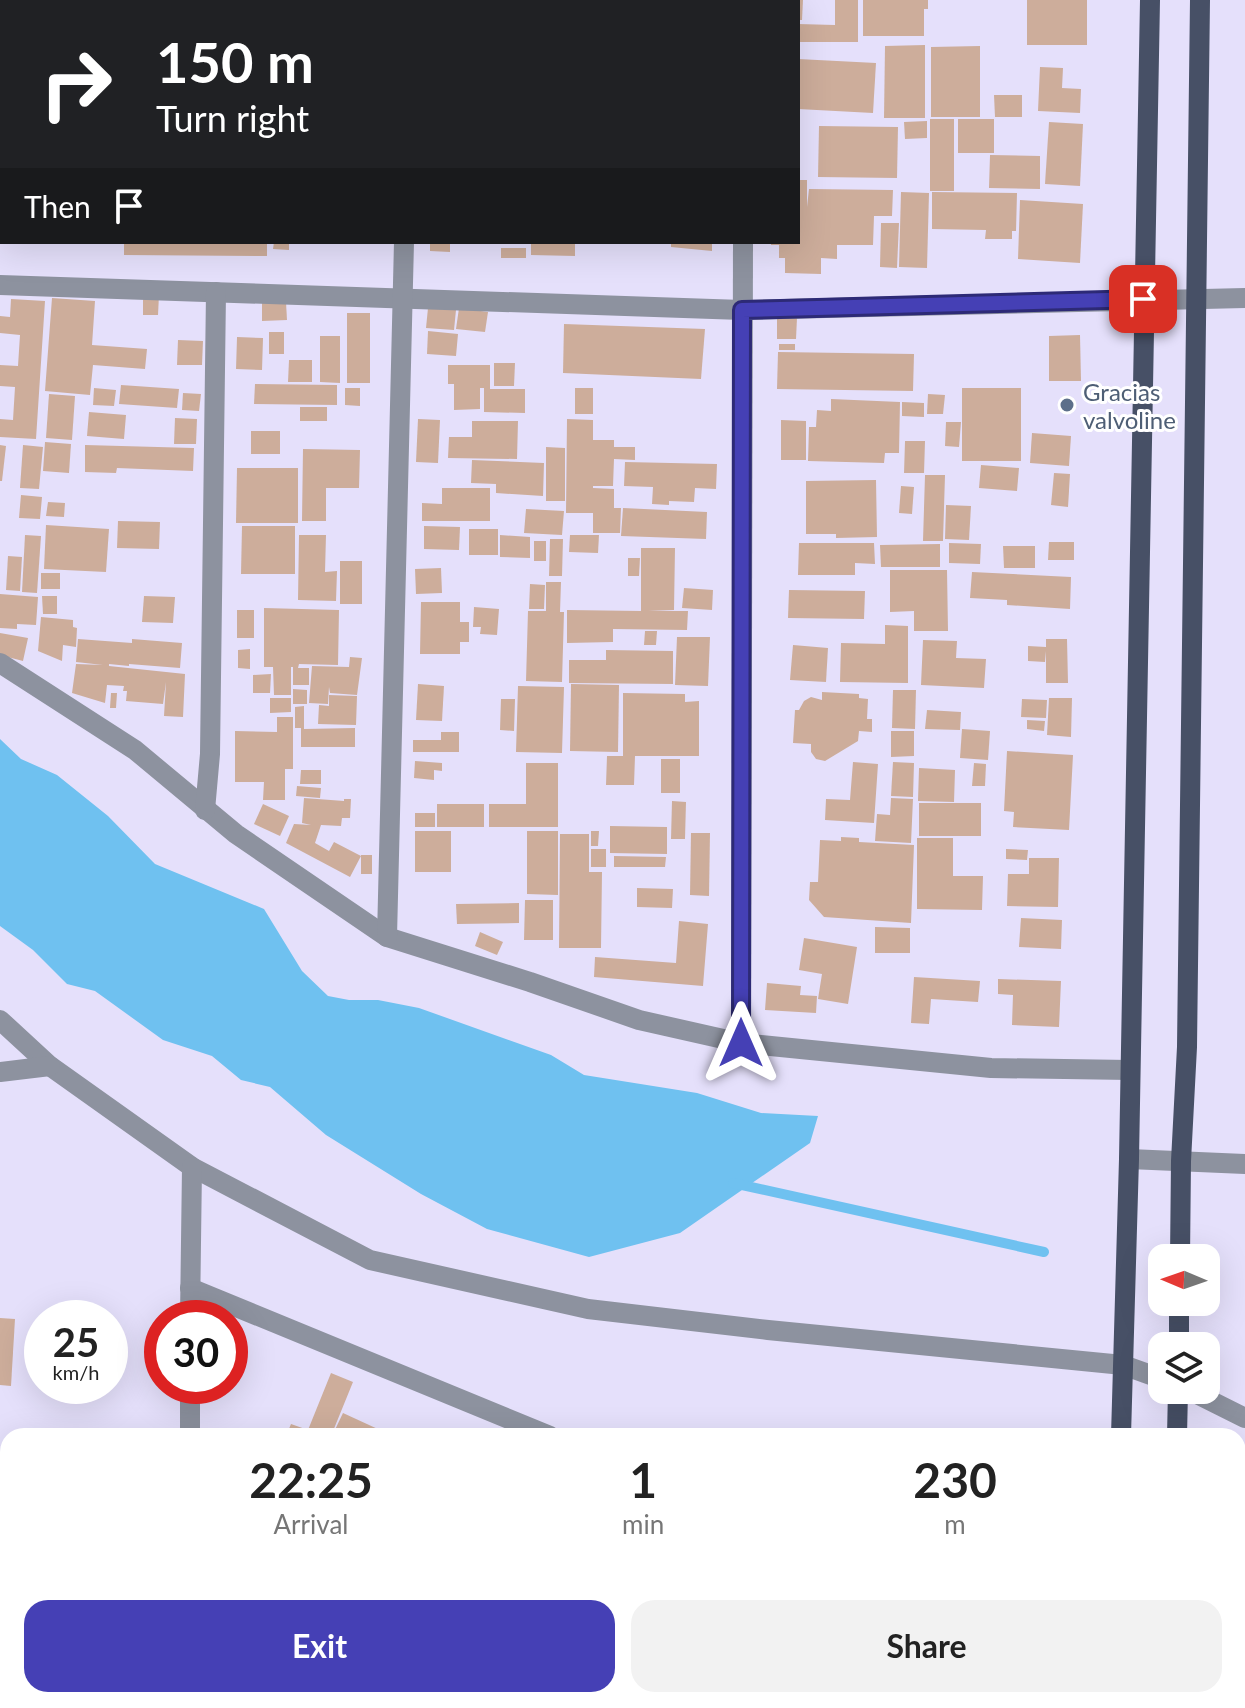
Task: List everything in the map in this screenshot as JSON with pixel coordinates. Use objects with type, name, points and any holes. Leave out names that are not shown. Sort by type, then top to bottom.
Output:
[{"type":"main road","points":[[1121,1428],[1150,0]]},
{"type":"main road","points":[[1180,1244],[1187,1047],[1200,0]]},
{"type":"main road","points":[[1177,1428],[1178,1404]]},
{"type":"street","points":[[387,937],[404,244]]},
{"type":"street","points":[[741,1043],[743,244]]},
{"type":"street","points":[[0,285],[742,310],[1245,298]]},
{"type":"street","points":[[205,810],[210,754],[216,292]]},
{"type":"street","points":[[0,663],[135,750],[205,810],[387,937],[639,1020],[741,1043],[991,1068],[1129,1070]]},
{"type":"street","points":[[0,1020],[50,1066],[192,1167],[370,1260],[588,1309],[1123,1365],[1148,1374]]},
{"type":"street","points":[[0,1072],[50,1066]]},
{"type":"street","points":[[1129,1159],[1245,1164]]},
{"type":"street","points":[[190,1300],[192,1167]]},
{"type":"street","points":[[190,1288],[531,1428]]},
{"type":"street","points":[[190,1404],[190,1428]]},
{"type":"street","points":[[1217,1404],[1245,1418]]},
{"type":"water","points":[[0,739],[21,759],[57,775],[108,816],[155,864],[264,909],[302,971],[328,996],[378,1000],[419,1008],[551,1055],[584,1075],[697,1093],[761,1113],[818,1116],[810,1143],[680,1233],[589,1257],[487,1229],[421,1194],[326,1135],[270,1087],[241,1080],[212,1056],[163,1040],[95,991],[67,984],[33,950],[0,926]]},
{"type":"building","points":[[800,0],[803,0],[800,20]]},
{"type":"building","points":[[835,0],[858,0],[858,42],[800,42],[800,24],[835,25]]},
{"type":"building","points":[[863,0],[928,0],[928,9],[924,9],[924,36],[863,36]]},
{"type":"building","points":[[1027,0],[1087,0],[1087,45],[1027,45]]},
{"type":"building","points":[[925,45],[925,118],[884,118],[885,46]]},
{"type":"building","points":[[980,46],[980,117],[931,117],[931,47]]},
{"type":"building","points":[[800,59],[876,63],[873,113],[800,109]]},
{"type":"building","points":[[1040,67],[1063,68],[1062,88],[1081,89],[1080,113],[1038,111]]},
{"type":"building","points":[[994,95],[1022,95],[1022,117],[995,117]]},
{"type":"building","points":[[930,119],[954,119],[954,191],[930,191]]},
{"type":"building","points":[[958,119],[994,119],[994,153],[958,153]]},
{"type":"building","points":[[927,121],[927,138],[905,139],[904,122]]},
{"type":"building","points":[[1049,122],[1083,124],[1080,186],[1045,184]]},
{"type":"building","points":[[819,126],[898,127],[897,178],[818,177]]},
{"type":"building","points":[[990,155],[1040,156],[1040,189],[989,188]]},
{"type":"building","points":[[800,180],[807,180],[807,207],[809,189],[893,190],[892,216],[874,216],[873,245],[837,245],[837,259],[821,258],[821,274],[785,273],[785,258],[779,258],[779,245],[771,245],[800,244]]},
{"type":"building","points":[[901,192],[929,193],[927,268],[899,267]]},
{"type":"building","points":[[932,192],[1017,193],[1016,231],[1012,231],[1012,239],[985,239],[986,230],[932,229]]},
{"type":"building","points":[[1020,200],[1083,204],[1080,263],[1018,259]]},
{"type":"building","points":[[881,223],[899,223],[897,268],[880,267]]},
{"type":"building","points":[[124,244],[267,244],[267,256],[124,255]]},
{"type":"building","points":[[274,244],[289,244],[289,250],[273,249]]},
{"type":"building","points":[[430,244],[450,244],[450,252],[430,251]]},
{"type":"building","points":[[531,244],[575,244],[575,256],[531,255]]},
{"type":"building","points":[[671,244],[712,244],[712,251],[671,247]]},
{"type":"building","points":[[501,248],[526,248],[526,258],[501,258]]},
{"type":"building","points":[[143,294],[159,295],[158,315],[143,315]]},
{"type":"building","points":[[52,298],[95,301],[92,345],[147,349],[145,369],[93,365],[90,395],[45,391]]},
{"type":"building","points":[[11,299],[45,301],[36,439],[0,437],[0,419],[13,420],[15,387],[0,386],[0,365],[18,366],[20,335],[0,333],[0,316],[10,317]]},
{"type":"building","points":[[262,302],[286,302],[287,320],[262,321]]},
{"type":"building","points":[[428,308],[456,310],[454,330],[426,328]]},
{"type":"building","points":[[459,308],[488,312],[485,332],[456,329]]},
{"type":"building","points":[[347,313],[370,313],[370,383],[347,383]]},
{"type":"building","points":[[777,318],[797,318],[796,339],[777,339]]},
{"type":"building","points":[[564,324],[705,329],[701,379],[563,373]]},
{"type":"building","points":[[428,331],[458,334],[456,356],[427,354]]},
{"type":"building","points":[[269,332],[284,332],[284,354],[269,354]]},
{"type":"building","points":[[1080,335],[1081,381],[1049,381],[1049,336]]},
{"type":"building","points":[[320,336],[340,336],[340,383],[320,382]]},
{"type":"building","points":[[237,337],[263,338],[262,370],[236,369]]},
{"type":"building","points":[[178,340],[203,341],[202,365],[177,365]]},
{"type":"building","points":[[779,344],[795,344],[795,350],[779,350]]},
{"type":"building","points":[[778,352],[914,354],[913,391],[777,389]]},
{"type":"building","points":[[289,360],[312,360],[312,382],[288,382]]},
{"type":"building","points":[[494,363],[515,363],[514,386],[494,386]]},
{"type":"building","points":[[448,365],[490,365],[490,389],[525,389],[525,413],[484,412],[484,388],[480,388],[480,409],[454,410],[454,384],[448,384]]},
{"type":"building","points":[[255,384],[337,385],[337,405],[254,404]]},
{"type":"building","points":[[121,385],[179,389],[177,408],[119,404]]},
{"type":"building","points":[[94,388],[116,390],[114,406],[93,405]]},
{"type":"building","points":[[345,388],[360,388],[360,406],[345,405]]},
{"type":"building","points":[[575,388],[593,388],[593,414],[575,414]]},
{"type":"building","points":[[962,388],[1021,388],[1021,461],[962,461]]},
{"type":"building","points":[[183,393],[201,394],[199,411],[182,410]]},
{"type":"building","points":[[49,394],[75,396],[72,440],[46,438]]},
{"type":"building","points":[[928,394],[945,395],[943,414],[927,414]]},
{"type":"building","points":[[831,399],[900,402],[899,453],[885,453],[884,463],[808,461],[809,427],[816,427],[817,410],[831,411]]},
{"type":"building","points":[[902,402],[924,403],[924,417],[902,416]]},
{"type":"building","points":[[300,407],[327,407],[327,421],[300,421]]},
{"type":"building","points":[[89,412],[126,415],[124,439],[87,436]]},
{"type":"building","points":[[175,418],[197,419],[196,444],[174,444]]},
{"type":"building","points":[[418,419],[440,420],[438,463],[416,462]]},
{"type":"building","points":[[567,419],[593,420],[593,440],[614,440],[614,447],[635,447],[635,460],[614,459],[613,486],[593,486],[614,489],[614,508],[621,508],[620,533],[593,533],[593,513],[566,513]]},
{"type":"building","points":[[781,420],[806,421],[806,460],[781,460]]},
{"type":"building","points":[[472,421],[518,421],[517,459],[448,458],[449,437],[472,437]]},
{"type":"building","points":[[946,422],[961,422],[959,447],[945,446]]},
{"type":"building","points":[[251,431],[280,431],[280,454],[251,454]]},
{"type":"building","points":[[1032,433],[1071,436],[1069,466],[1030,463]]},
{"type":"building","points":[[905,441],[925,441],[924,473],[904,473]]},
{"type":"building","points":[[45,442],[71,444],[69,473],[43,471]]},
{"type":"building","points":[[0,445],[6,446],[2,481],[0,481]]},
{"type":"building","points":[[23,445],[43,447],[39,489],[20,488]]},
{"type":"building","points":[[85,445],[194,448],[193,471],[117,468],[116,473],[85,472]]},
{"type":"building","points":[[546,447],[565,448],[565,501],[546,501]]},
{"type":"building","points":[[303,449],[360,450],[359,488],[326,488],[326,521],[302,521]]},
{"type":"building","points":[[472,460],[544,463],[543,496],[496,493],[496,484],[471,483]]},
{"type":"building","points":[[625,462],[717,464],[716,489],[695,488],[694,502],[652,504],[653,487],[624,486]]},
{"type":"building","points":[[981,465],[1019,468],[1017,491],[979,488]]},
{"type":"building","points":[[237,468],[298,468],[298,523],[236,523]]},
{"type":"building","points":[[1054,473],[1070,474],[1068,507],[1051,505]]},
{"type":"building","points":[[925,475],[945,475],[943,541],[923,541]]},
{"type":"building","points":[[876,480],[877,537],[836,538],[836,534],[806,534],[806,481]]},
{"type":"building","points":[[901,486],[914,487],[912,514],[899,513]]},
{"type":"building","points":[[442,488],[490,488],[490,521],[422,521],[422,503],[442,504]]},
{"type":"building","points":[[21,495],[42,497],[40,519],[19,518]]},
{"type":"building","points":[[48,502],[65,503],[64,517],[46,516]]},
{"type":"building","points":[[946,505],[971,506],[969,540],[945,539]]},
{"type":"building","points":[[623,508],[707,512],[706,539],[621,536]]},
{"type":"building","points":[[526,509],[564,511],[562,535],[524,533]]},
{"type":"building","points":[[118,521],[160,522],[159,549],[117,548]]},
{"type":"building","points":[[46,525],[109,529],[106,572],[44,569]]},
{"type":"building","points":[[242,526],[295,526],[295,574],[241,574]]},
{"type":"building","points":[[424,526],[460,527],[459,550],[424,549]]},
{"type":"building","points":[[469,529],[498,529],[498,555],[469,555]]},
{"type":"building","points":[[25,535],[41,536],[37,593],[22,592]]},
{"type":"building","points":[[299,535],[326,535],[325,572],[337,571],[336,601],[298,600]]},
{"type":"building","points":[[500,535],[530,537],[530,558],[500,557]]},
{"type":"building","points":[[570,535],[599,535],[598,553],[569,552]]},
{"type":"building","points":[[550,539],[563,539],[562,576],[549,576]]},
{"type":"building","points":[[534,541],[546,541],[546,561],[534,561]]},
{"type":"building","points":[[1049,542],[1074,542],[1074,560],[1048,560]]},
{"type":"building","points":[[799,543],[874,543],[875,564],[855,563],[855,575],[798,575]]},
{"type":"building","points":[[949,543],[981,544],[980,564],[949,563]]},
{"type":"building","points":[[940,544],[940,567],[881,567],[880,545]]},
{"type":"building","points":[[1003,546],[1035,546],[1035,568],[1004,568]]},
{"type":"building","points":[[641,548],[675,548],[674,610],[648,611],[688,611],[687,630],[613,629],[613,642],[567,643],[567,610],[641,611]]},
{"type":"building","points":[[8,556],[22,557],[20,591],[6,590]]},
{"type":"building","points":[[628,558],[640,558],[639,576],[628,576]]},
{"type":"building","points":[[340,561],[362,561],[362,604],[340,604]]},
{"type":"building","points":[[441,568],[442,593],[416,594],[415,569]]},
{"type":"building","points":[[890,570],[947,570],[948,631],[914,631],[914,611],[890,612]]},
{"type":"building","points":[[972,572],[1071,577],[1070,609],[1007,605],[1007,600],[970,598]]},
{"type":"building","points":[[41,573],[60,573],[60,589],[41,589]]},
{"type":"building","points":[[546,582],[561,582],[560,612],[564,612],[562,682],[526,681],[528,611],[546,611]]},
{"type":"building","points":[[530,584],[545,585],[544,609],[529,609]]},
{"type":"building","points":[[684,588],[713,590],[712,610],[682,608]]},
{"type":"building","points":[[789,590],[865,591],[864,619],[788,618]]},
{"type":"building","points":[[0,594],[38,597],[36,625],[17,624],[17,629],[0,628]]},
{"type":"building","points":[[42,596],[57,596],[57,614],[43,614]]},
{"type":"building","points":[[144,596],[175,597],[173,623],[142,622]]},
{"type":"building","points":[[421,602],[460,602],[460,622],[469,622],[469,642],[460,642],[460,654],[420,654]]},
{"type":"building","points":[[474,607],[499,609],[497,635],[480,634],[481,627],[473,627]]},
{"type":"building","points":[[264,608],[339,610],[338,665],[299,664],[298,668],[309,668],[309,685],[293,685],[291,667],[291,695],[274,695],[273,667],[264,667]]},
{"type":"building","points":[[237,610],[254,610],[254,638],[237,638]]},
{"type":"building","points":[[41,617],[73,620],[73,627],[77,628],[76,647],[63,645],[62,661],[38,651]]},
{"type":"building","points":[[885,625],[908,626],[908,683],[840,682],[841,643],[885,644]]},
{"type":"building","points":[[645,631],[657,631],[656,645],[644,645]]},
{"type":"building","points":[[0,633],[28,638],[23,661],[0,655]]},
{"type":"building","points":[[677,637],[710,637],[708,686],[675,685]]},
{"type":"building","points":[[78,639],[182,643],[180,668],[129,664],[109,666],[185,674],[183,717],[164,716],[166,682],[163,704],[126,701],[124,686],[107,685],[105,703],[72,693],[76,664],[103,665],[76,662]]},
{"type":"building","points":[[1046,639],[1067,639],[1068,683],[1046,683],[1046,651],[1045,662],[1028,661],[1028,646],[1046,647]]},
{"type":"building","points":[[923,640],[957,641],[956,658],[986,659],[984,688],[921,685]]},
{"type":"building","points":[[793,645],[828,648],[826,682],[790,680]]},
{"type":"building","points":[[250,649],[250,669],[238,668],[238,650]]},
{"type":"building","points":[[606,650],[673,651],[673,684],[569,683],[569,660],[606,660]]},
{"type":"building","points":[[350,657],[362,658],[357,695],[330,693],[329,687],[328,704],[309,703],[312,666],[349,667]]},
{"type":"building","points":[[271,674],[270,693],[253,693],[253,675]]},
{"type":"building","points":[[418,684],[444,686],[442,721],[416,720]]},
{"type":"building","points":[[571,684],[619,685],[618,752],[570,751]]},
{"type":"building","points":[[518,686],[564,687],[562,753],[516,752]]},
{"type":"building","points":[[293,689],[307,690],[307,704],[293,704]]},
{"type":"building","points":[[893,690],[916,690],[915,729],[892,728]]},
{"type":"building","points":[[822,692],[859,694],[859,698],[868,699],[867,719],[872,719],[872,732],[859,731],[858,741],[825,761],[816,759],[811,752],[811,744],[793,743],[795,710],[799,710],[804,701],[811,697],[822,700]]},
{"type":"building","points":[[111,693],[117,693],[116,708],[110,708]]},
{"type":"building","points":[[623,693],[685,694],[685,702],[699,701],[699,756],[635,756],[634,785],[606,785],[607,756],[623,756]]},
{"type":"building","points":[[329,695],[357,696],[356,725],[318,724],[319,705],[329,706]]},
{"type":"building","points":[[270,698],[291,698],[291,712],[270,713]]},
{"type":"building","points":[[1049,698],[1072,698],[1071,737],[1047,735]]},
{"type":"building","points":[[501,699],[515,699],[514,731],[500,730]]},
{"type":"building","points":[[1022,699],[1047,700],[1046,718],[1021,717]]},
{"type":"building","points":[[304,706],[304,729],[355,728],[355,747],[301,747],[301,728],[295,728],[295,707]]},
{"type":"building","points":[[927,710],[961,712],[960,730],[925,729]]},
{"type":"building","points":[[277,717],[293,717],[293,769],[285,769],[285,800],[263,800],[264,782],[235,782],[235,731],[277,732]]},
{"type":"building","points":[[1027,720],[1045,721],[1044,731],[1027,729]]},
{"type":"building","points":[[962,729],[990,731],[988,760],[960,758]]},
{"type":"building","points":[[891,731],[914,731],[914,756],[891,757]]},
{"type":"building","points":[[441,732],[459,732],[459,752],[413,752],[413,740],[441,740]]},
{"type":"building","points":[[1007,751],[1073,755],[1069,830],[1013,827],[1014,812],[1004,811]]},
{"type":"building","points":[[661,759],[680,759],[680,793],[661,793]]},
{"type":"building","points":[[415,761],[442,763],[442,771],[434,770],[434,780],[414,778]]},
{"type":"building","points":[[853,762],[878,764],[874,823],[825,820],[826,799],[850,800]]},
{"type":"building","points":[[893,762],[914,763],[913,797],[891,796]]},
{"type":"building","points":[[526,763],[558,763],[558,827],[489,827],[489,804],[526,804]]},
{"type":"building","points":[[974,763],[986,764],[985,786],[972,786]]},
{"type":"building","points":[[919,768],[955,770],[954,802],[918,801]]},
{"type":"building","points":[[301,770],[321,770],[321,784],[300,784]]},
{"type":"building","points":[[297,786],[321,788],[320,798],[296,796]]},
{"type":"building","points":[[304,798],[351,799],[350,818],[342,818],[341,826],[321,825],[315,843],[329,851],[334,842],[361,856],[350,877],[286,843],[294,824],[311,825],[302,823]]},
{"type":"building","points":[[891,798],[913,799],[911,843],[875,841],[877,814],[890,815]]},
{"type":"building","points":[[672,801],[686,802],[685,839],[671,839]]},
{"type":"building","points":[[919,803],[981,803],[981,836],[919,836]]},
{"type":"building","points":[[263,804],[289,816],[280,836],[254,824]]},
{"type":"building","points":[[437,804],[484,804],[484,827],[437,827]]},
{"type":"building","points":[[415,813],[435,813],[435,827],[415,827]]},
{"type":"building","points":[[610,826],[667,827],[667,854],[610,853]]},
{"type":"building","points":[[415,831],[451,831],[451,872],[415,872]]},
{"type":"building","points":[[527,831],[558,831],[558,895],[527,894]]},
{"type":"building","points":[[591,831],[599,831],[598,846],[591,846]]},
{"type":"building","points":[[691,833],[710,833],[709,896],[690,895]]},
{"type":"building","points":[[560,834],[589,834],[589,872],[602,872],[601,948],[559,948]]},
{"type":"building","points":[[841,837],[859,838],[859,842],[914,845],[911,923],[824,917],[809,900],[810,882],[818,882],[820,840],[841,841]]},
{"type":"building","points":[[917,838],[953,838],[953,876],[983,876],[982,910],[917,909]]},
{"type":"building","points":[[591,849],[606,849],[606,867],[591,867]]},
{"type":"building","points":[[1006,849],[1028,850],[1027,860],[1006,859]]},
{"type":"building","points":[[361,855],[372,855],[372,874],[361,874]]},
{"type":"building","points":[[614,856],[666,857],[665,867],[614,867]]},
{"type":"building","points":[[1029,858],[1059,858],[1058,907],[1007,906],[1008,874],[1029,874]]},
{"type":"building","points":[[637,888],[673,889],[672,908],[637,907]]},
{"type":"building","points":[[525,900],[553,900],[553,940],[524,940]]},
{"type":"building","points":[[519,903],[519,923],[457,924],[456,904]]},
{"type":"building","points":[[1021,918],[1062,920],[1061,949],[1019,947]]},
{"type":"building","points":[[679,921],[708,924],[703,986],[594,977],[595,957],[676,963]]},
{"type":"building","points":[[875,927],[910,928],[910,953],[875,953]]},
{"type":"building","points":[[480,932],[503,942],[497,955],[475,946]]},
{"type":"building","points":[[804,938],[857,947],[848,1004],[818,999],[822,974],[799,970]]},
{"type":"building","points":[[914,977],[980,981],[978,1002],[931,999],[929,1024],[911,1023]]},
{"type":"building","points":[[998,979],[1061,981],[1059,1027],[1012,1025],[1013,995],[998,994]]},
{"type":"building","points":[[767,983],[801,986],[800,995],[817,996],[816,1013],[765,1010]]},
{"type":"building","points":[[0,1318],[15,1319],[11,1386],[0,1385]]},
{"type":"building","points":[[331,1373],[353,1382],[334,1428],[309,1428]]},
{"type":"building","points":[[343,1413],[376,1428],[336,1428]]},
{"type":"waterway","points":[[733,1183],[1044,1252]]},
{"type":"place","name":"Gracias valvoline","points":[[1067,405]]},
{"type":"route","points":[[741,1043],[742,310],[1143,299]]}]
